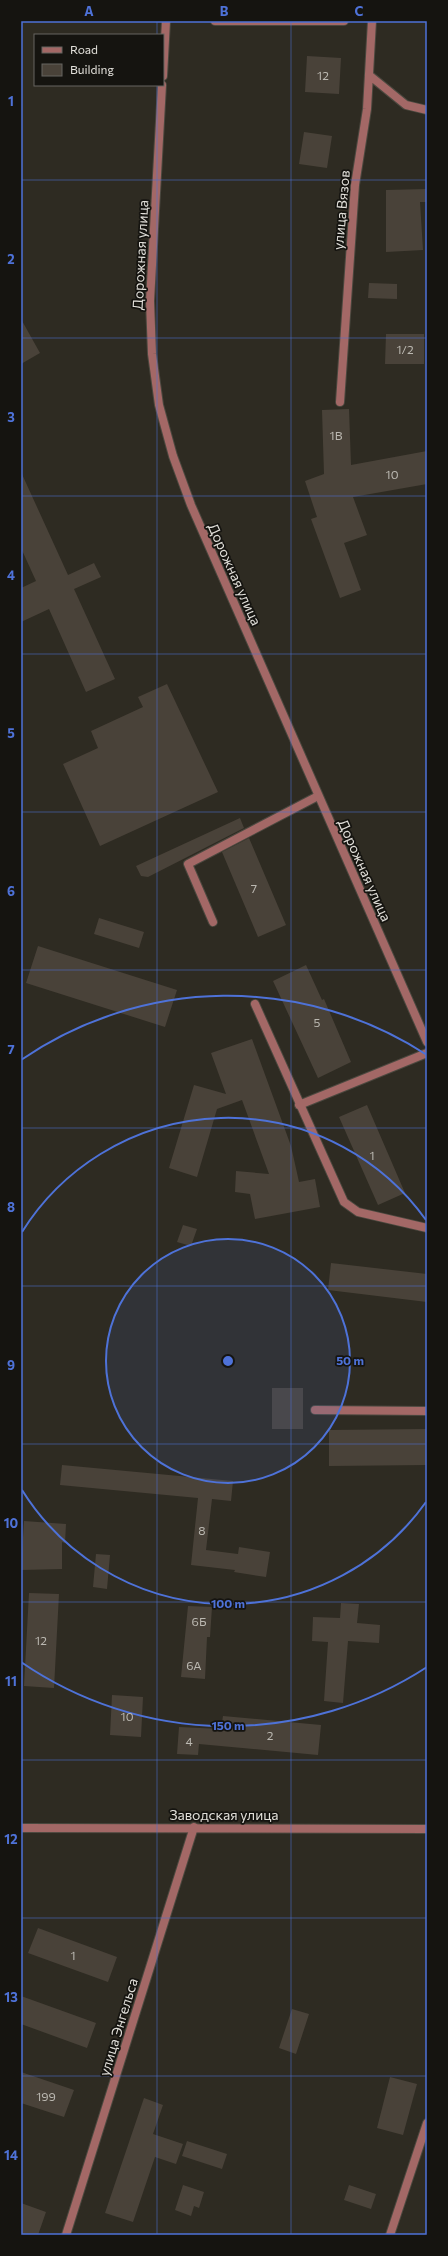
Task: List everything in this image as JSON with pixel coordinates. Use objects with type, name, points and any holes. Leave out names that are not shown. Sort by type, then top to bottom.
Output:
[{"type":"street","points":[[164,58],[166,21]]},
{"type":"street","points":[[215,21],[344,21]]},
{"type":"street","name":"улица Вязов","points":[[340,402],[356,185],[367,109],[372,21]]},
{"type":"street","points":[[369,75],[406,105],[427,110]]},
{"type":"street","name":"Дорожная улица","points":[[162,86],[150,301],[152,354],[159,405],[173,456],[191,506],[427,1042]]},
{"type":"street","points":[[214,922],[188,864],[318,796]]},
{"type":"street","points":[[255,1004],[299,1105],[344,1202],[352,1209],[427,1228]]},
{"type":"street","points":[[299,1105],[427,1053]]},
{"type":"street","points":[[315,1410],[427,1411]]},
{"type":"street","name":"Заводская улица","points":[[21,1828],[194,1827],[427,1829]]},
{"type":"street","name":"улица Энгельса","points":[[66,2235],[194,1827]]},
{"type":"street","points":[[390,2235],[427,2123]]},
{"type":"building","points":[[307,56],[341,58],[339,94],[305,92]]},
{"type":"building","points":[[304,132],[332,136],[327,168],[299,164]]},
{"type":"building","points":[[427,189],[427,202],[420,202],[423,250],[386,252],[386,190]]},
{"type":"building","points":[[369,283],[397,284],[397,299],[368,298]]},
{"type":"building","points":[[21,319],[40,353],[21,364]]},
{"type":"building","points":[[386,334],[424,334],[424,364],[385,364]]},
{"type":"building","points":[[349,409],[351,465],[427,451],[427,484],[353,497],[367,535],[344,543],[361,590],[340,598],[311,519],[317,517],[305,481],[324,474],[322,410]]},
{"type":"building","points":[[21,472],[68,575],[94,563],[101,577],[74,589],[115,679],[86,692],[49,609],[21,622],[21,588],[36,581],[21,548]]},
{"type":"building","points":[[167,684],[218,792],[100,846],[63,764],[98,748],[91,731],[143,707],[138,697]]},
{"type":"building","points":[[240,818],[244,828],[148,877],[141,876],[136,866]]},
{"type":"building","points":[[249,838],[286,925],[258,937],[222,852]]},
{"type":"building","points":[[99,918],[144,932],[139,948],[94,934]]},
{"type":"building","points":[[38,946],[177,990],[165,1027],[26,983]]},
{"type":"building","points":[[306,965],[322,1000],[324,999],[351,1062],[318,1078],[273,981]]},
{"type":"building","points":[[252,1039],[291,1146],[299,1182],[315,1179],[320,1207],[255,1219],[250,1194],[235,1192],[236,1171],[269,1174],[242,1100],[217,1109],[197,1177],[169,1168],[194,1085],[226,1094],[211,1053]]},
{"type":"building","points":[[367,1105],[405,1193],[378,1205],[339,1117]]},
{"type":"building","points":[[183,1225],[197,1229],[191,1246],[177,1242]]},
{"type":"building","points":[[331,1263],[427,1274],[427,1302],[328,1290]]},
{"type":"building","points":[[272,1388],[303,1388],[303,1429],[272,1429]]},
{"type":"building","points":[[427,1429],[427,1465],[329,1466],[329,1430]]},
{"type":"building","points":[[62,1465],[233,1481],[231,1501],[212,1499],[206,1550],[238,1554],[239,1547],[270,1552],[266,1577],[234,1572],[235,1570],[191,1565],[198,1498],[60,1485]]},
{"type":"building","points":[[24,1521],[66,1524],[65,1543],[62,1542],[62,1569],[21,1570]]},
{"type":"building","points":[[96,1554],[110,1555],[107,1589],[93,1587]]},
{"type":"building","points":[[29,1593],[59,1594],[54,1688],[24,1686]]},
{"type":"building","points":[[341,1603],[359,1604],[357,1623],[380,1625],[379,1643],[348,1641],[343,1703],[324,1701],[328,1642],[312,1641],[313,1617],[340,1618]]},
{"type":"building","points":[[188,1606],[212,1607],[210,1637],[207,1637],[205,1679],[181,1677]]},
{"type":"building","points":[[112,1695],[143,1697],[141,1737],[110,1735]]},
{"type":"building","points":[[223,1716],[321,1725],[318,1755],[199,1744],[198,1755],[177,1754],[179,1727],[221,1729]]},
{"type":"building","points":[[38,1928],[117,1957],[108,1982],[28,1953]]},
{"type":"building","points":[[21,1996],[96,2023],[87,2048],[21,2024]]},
{"type":"building","points":[[292,2009],[309,2014],[296,2054],[279,2048]]},
{"type":"building","points":[[21,2072],[74,2090],[64,2117],[21,2103]]},
{"type":"building","points":[[390,2077],[417,2084],[403,2135],[377,2128]]},
{"type":"building","points":[[144,2098],[163,2105],[153,2134],[183,2144],[176,2164],[155,2157],[133,2222],[105,2213]]},
{"type":"building","points":[[187,2141],[227,2154],[222,2169],[182,2156]]},
{"type":"building","points":[[183,2185],[204,2192],[199,2208],[194,2206],[191,2216],[175,2210]]},
{"type":"building","points":[[349,2185],[376,2194],[371,2209],[344,2200]]},
{"type":"building","points":[[21,2203],[46,2212],[38,2235],[21,2235]]}]
